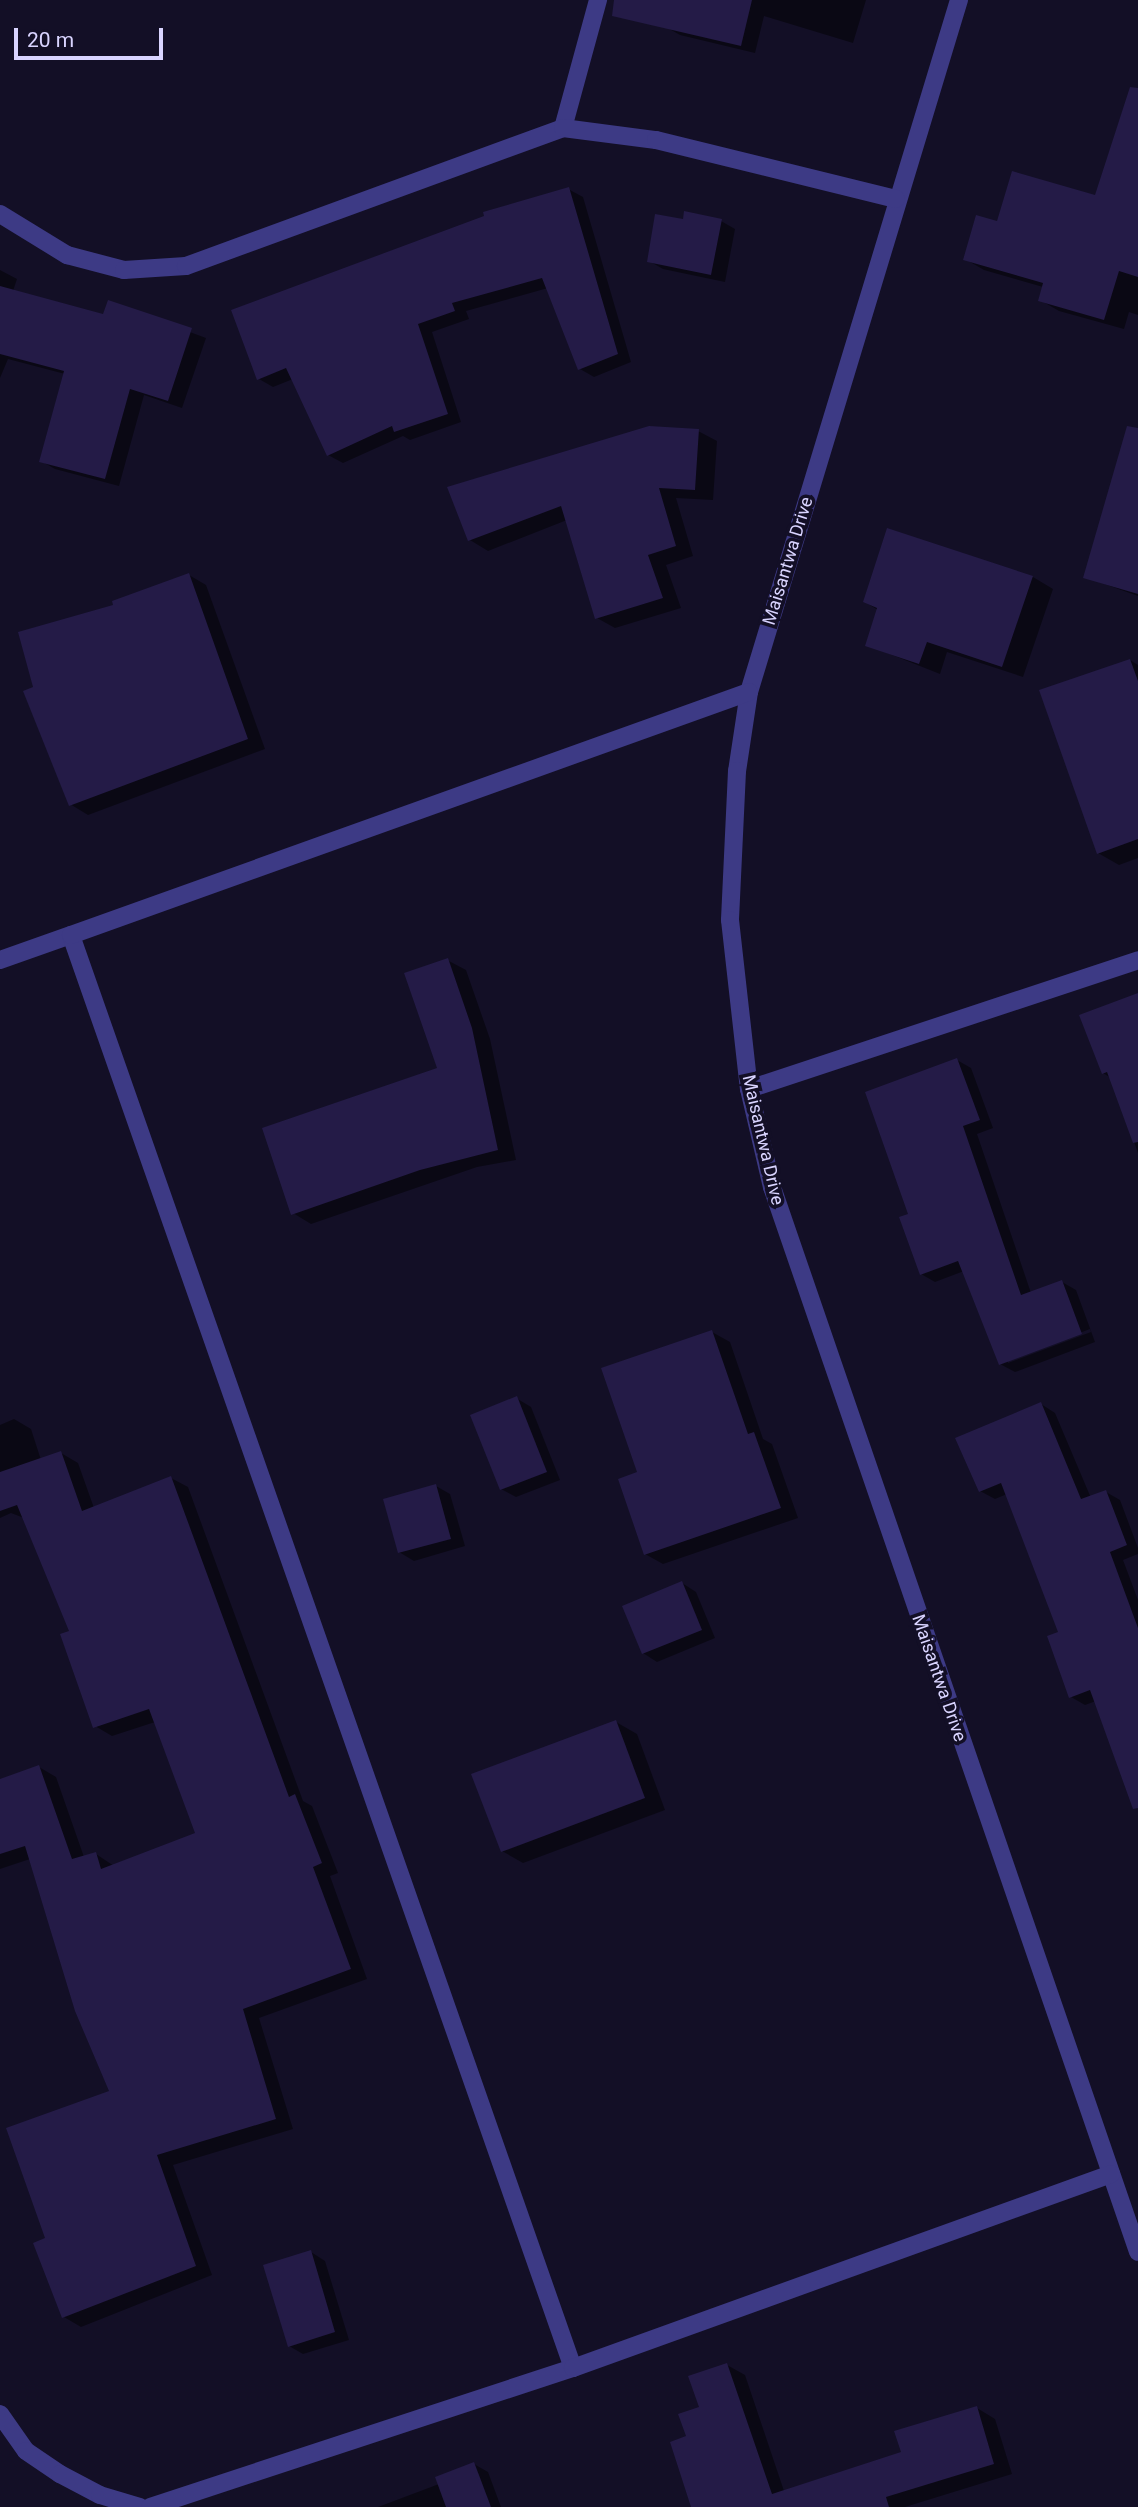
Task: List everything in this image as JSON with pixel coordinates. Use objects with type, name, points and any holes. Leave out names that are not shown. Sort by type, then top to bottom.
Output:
[{"type":"street","points":[[563,128],[598,0]]},
{"type":"street","name":"Maisantwa Drive","points":[[958,0],[749,692],[737,771],[730,920],[748,1089],[803,1286],[1138,2252]]},
{"type":"street","points":[[0,214],[67,255],[124,270],[186,266],[563,128],[656,140],[896,199]]},
{"type":"street","points":[[0,960],[749,692]]},
{"type":"street","points":[[71,935],[573,2368]]},
{"type":"street","points":[[748,1089],[1138,960]]},
{"type":"street","points":[[150,2507],[573,2368],[1111,2174]]},
{"type":"street","points":[[0,2414],[26,2451],[60,2474],[100,2495],[140,2507]]},
{"type":"building","points":[[614,0],[752,0],[741,46],[612,16]]},
{"type":"building","points":[[1130,87],[1138,88],[1138,277],[1119,271],[1104,320],[1038,301],[1043,283],[963,260],[976,215],[997,221],[1012,171],[1095,195]]},
{"type":"building","points":[[569,187],[618,354],[578,370],[542,278],[452,303],[455,311],[418,324],[448,414],[394,432],[392,426],[327,456],[286,368],[257,380],[231,310],[484,216],[483,212]]},
{"type":"building","points":[[684,211],[722,219],[711,275],[647,262],[655,214],[683,219]]},
{"type":"building","points":[[0,286],[103,314],[108,300],[192,328],[168,401],[130,389],[105,479],[39,462],[64,371],[0,354]]},
{"type":"building","points":[[649,426],[699,429],[695,490],[659,488],[676,546],[648,555],[663,598],[595,619],[561,506],[468,541],[447,487]]},
{"type":"building","points":[[1127,426],[1138,428],[1138,594],[1083,578]]},
{"type":"building","points":[[887,528],[1033,576],[1002,667],[927,642],[919,664],[865,646],[877,608],[863,602]]},
{"type":"building","points":[[189,573],[248,739],[69,806],[23,691],[33,687],[18,632],[113,605],[112,601]]},
{"type":"building","points":[[1130,659],[1138,681],[1138,839],[1097,854],[1039,690]]},
{"type":"building","points":[[448,958],[472,1028],[498,1150],[420,1170],[291,1215],[262,1128],[437,1068],[404,973]]},
{"type":"building","points":[[1138,993],[1138,1142],[1133,1143],[1107,1072],[1102,1074],[1079,1015]]},
{"type":"building","points":[[957,1058],[980,1120],[963,1126],[1021,1295],[1062,1280],[1082,1334],[999,1365],[958,1261],[920,1275],[899,1217],[908,1214],[865,1092]]},
{"type":"building","points":[[712,1330],[748,1434],[754,1432],[781,1508],[644,1555],[618,1479],[637,1472],[601,1368]]},
{"type":"building","points":[[517,1396],[547,1472],[500,1490],[470,1415]]},
{"type":"building","points":[[1041,1402],[1081,1499],[1106,1490],[1127,1545],[1110,1552],[1138,1628],[1138,1808],[1133,1809],[1090,1690],[1069,1698],[1047,1636],[1058,1632],[1001,1483],[979,1492],[955,1438]]},
{"type":"building","points":[[61,1451],[82,1511],[171,1476],[289,1797],[295,1794],[322,1863],[313,1867],[351,1969],[243,2009],[276,2119],[157,2155],[196,2266],[62,2318],[33,2243],[45,2238],[6,2128],[109,2091],[75,2011],[25,1846],[0,1854],[0,1779],[39,1765],[72,1859],[96,1852],[101,1869],[195,1833],[149,1709],[93,1728],[60,1634],[69,1631],[17,1505],[0,1511],[0,1472]]},
{"type":"building","points":[[436,1484],[451,1539],[398,1553],[383,1499]]},
{"type":"building","points":[[682,1581],[702,1630],[642,1654],[622,1606]]},
{"type":"building","points":[[616,1720],[645,1798],[501,1852],[471,1774]]},
{"type":"building","points":[[311,2250],[335,2332],[288,2347],[263,2265]]},
{"type":"building","points":[[727,2363],[772,2494],[901,2452],[894,2431],[977,2406],[994,2464],[886,2497],[889,2507],[691,2507],[670,2442],[686,2436],[678,2414],[699,2407],[688,2376]]},
{"type":"building","points":[[474,2462],[491,2507],[446,2507],[435,2477]]}]
